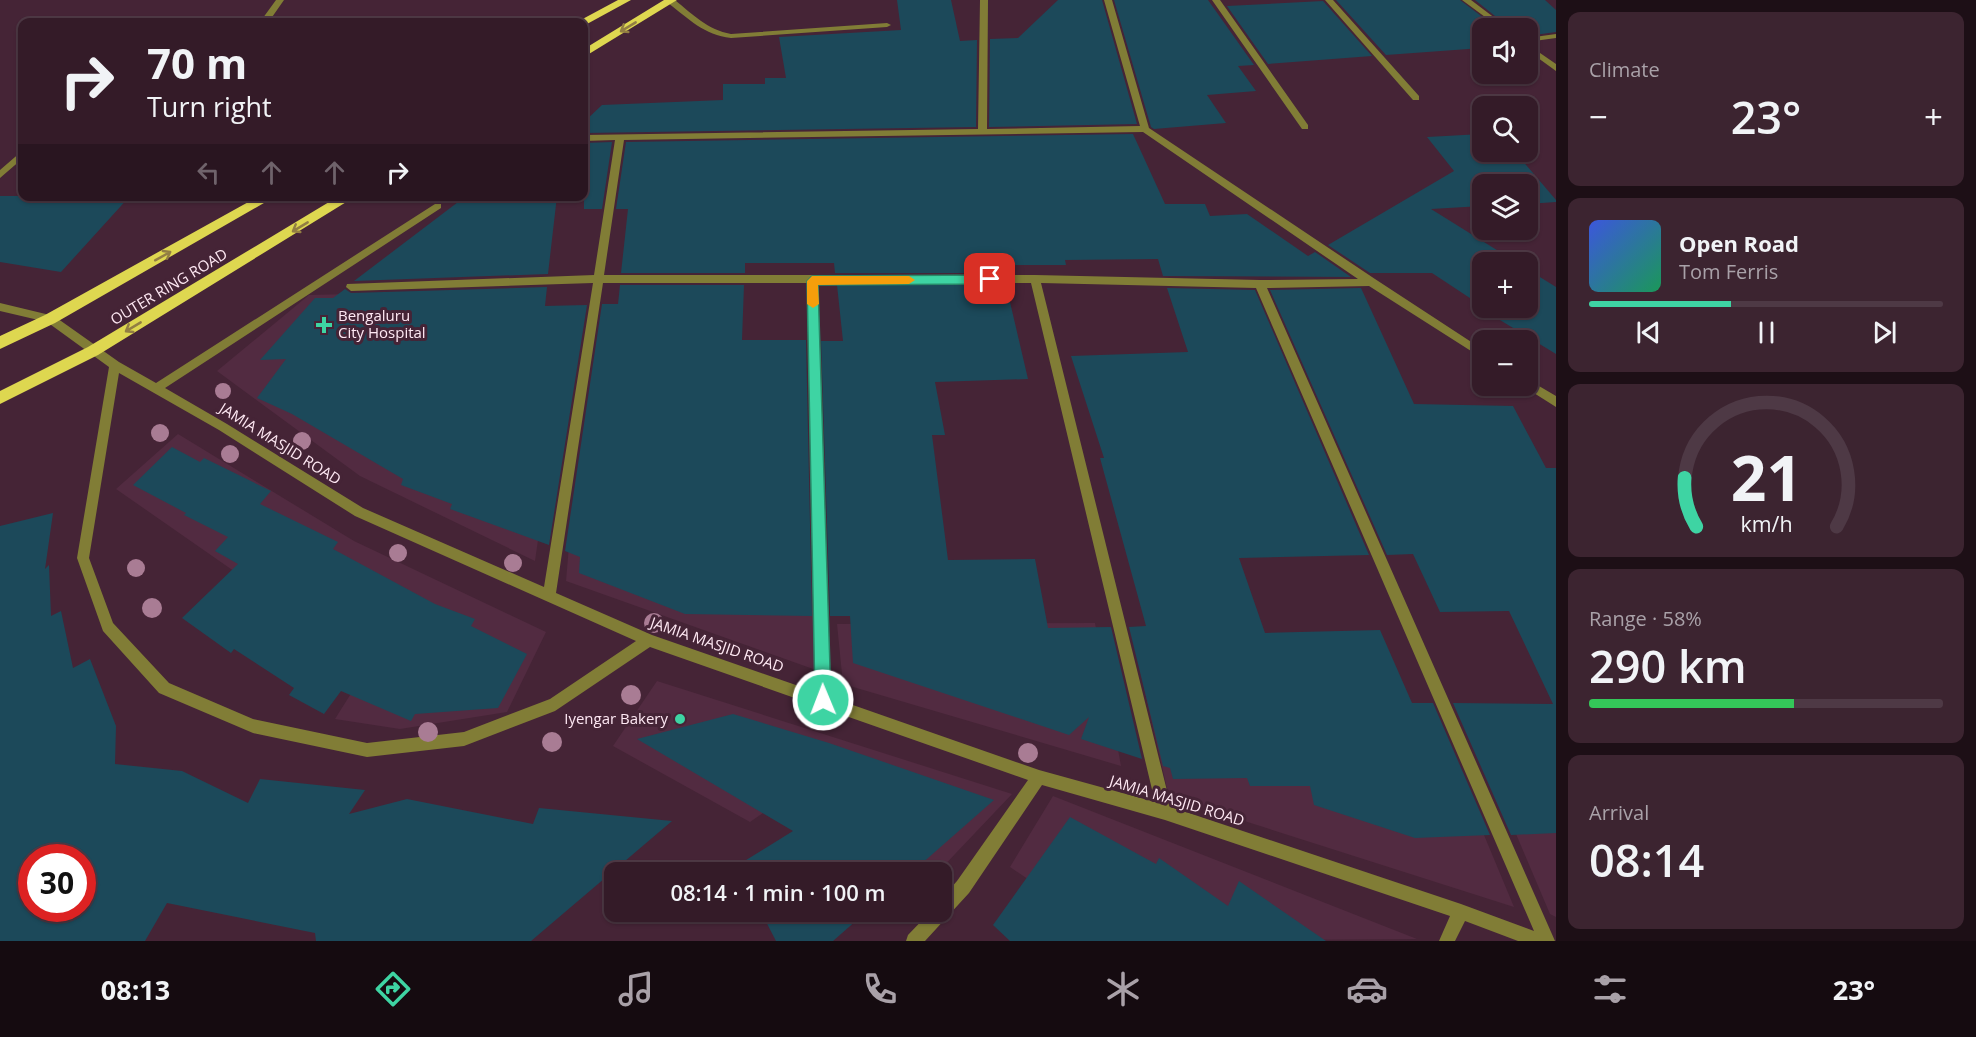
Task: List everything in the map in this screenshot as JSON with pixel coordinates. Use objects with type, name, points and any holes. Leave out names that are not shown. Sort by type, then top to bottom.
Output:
[{"type":"highway","points":[[588,19],[626,0]]},
{"type":"highway","points":[[588,52],[672,0]]},
{"type":"highway","name":"OUTER RING ROAD","points":[[0,343],[50,319],[261,201]]},
{"type":"highway","name":"OUTER RING ROAD","points":[[0,398],[93,351],[342,201]]},
{"type":"street","points":[[267,18],[280,0]]},
{"type":"street","points":[[672,0],[717,34],[731,36],[887,25]]},
{"type":"street","points":[[982,133],[984,0]]},
{"type":"street","points":[[1108,0],[1145,129]]},
{"type":"street","points":[[1216,0],[1305,127]]},
{"type":"street","points":[[1329,0],[1416,98]]},
{"type":"street","points":[[1466,0],[1490,18]]},
{"type":"street","points":[[1538,38],[1556,36]]},
{"type":"street","points":[[1538,54],[1556,68]]},
{"type":"street","points":[[588,138],[1145,129],[1472,348]]},
{"type":"street","points":[[549,597],[620,139]]},
{"type":"street","points":[[0,175],[18,158]]},
{"type":"street","points":[[156,388],[438,206]]},
{"type":"street","points":[[351,287],[597,279],[812,281],[1035,279],[1260,284],[1371,282]]},
{"type":"street","points":[[1035,279],[1165,812]]},
{"type":"street","points":[[812,281],[823,700]]},
{"type":"street","points":[[1260,284],[1547,941]]},
{"type":"street","points":[[0,307],[50,319]]},
{"type":"street","name":"JAMIA MASJID ROAD","points":[[50,319],[115,365],[359,512],[649,639],[1040,777],[1165,812],[1461,912],[1539,941]]},
{"type":"street","points":[[115,365],[82,558],[108,627],[164,688],[253,726],[367,750],[464,739],[535,712],[555,704],[649,639]]},
{"type":"street","points":[[1538,390],[1556,402]]},
{"type":"street","points":[[952,899],[963,887],[1040,777]]},
{"type":"street","points":[[1447,941],[1461,912]]},
{"type":"street","points":[[914,941],[931,922]]},
{"type":"shaded area","points":[[395,293],[548,471],[535,561],[360,476],[217,371],[309,295]]},
{"type":"shaded area","points":[[178,434],[354,541],[546,632],[507,712],[400,729],[335,719],[369,665],[116,489]]},
{"type":"shaded area","points":[[570,534],[810,551],[816,670],[566,581]]},
{"type":"shaded area","points":[[1095,623],[1121,766],[843,684],[837,624]]},
{"type":"shaded area","points":[[1132,635],[1454,763],[1514,907],[1169,797]]},
{"type":"shaded area","points":[[657,681],[1012,794],[947,862],[898,862],[816,776],[750,822],[613,746]]},
{"type":"shaded area","points":[[1488,768],[1556,770],[1556,917],[1550,914]]},
{"type":"shaded area","points":[[1053,796],[1417,939],[1119,941],[1010,867]]},
{"type":"building","points":[[897,0],[951,0],[960,41],[977,40],[976,127],[588,133],[588,118],[602,105],[723,100],[723,84],[765,84],[765,78],[786,78],[779,37],[901,30]]},
{"type":"building","points":[[1058,0],[1102,0],[1137,124],[989,127],[990,39],[1018,38]]},
{"type":"building","points":[[1114,0],[1208,0],[1254,65],[1238,66],[1256,91],[1207,95],[1226,123],[1154,129],[1151,127]]},
{"type":"building","points":[[1336,0],[1460,0],[1484,18],[1472,18],[1472,49],[1386,55]]},
{"type":"building","points":[[1475,0],[1545,0],[1556,10],[1556,32],[1538,34],[1538,18],[1498,18]]},
{"type":"building","points":[[1323,1],[1372,56],[1268,64],[1227,6]]},
{"type":"building","points":[[1133,134],[1165,204],[1205,204],[1210,216],[1247,214],[1308,256],[1315,252],[1351,277],[1163,276],[1158,259],[1065,260],[1066,265],[1002,265],[1003,273],[835,273],[834,263],[745,263],[745,273],[621,273],[628,209],[616,209],[626,142]]},
{"type":"building","points":[[1472,135],[1472,162],[1524,162],[1534,174],[1472,174],[1472,207],[1431,209],[1472,235],[1472,240],[1481,240],[1500,252],[1472,252],[1472,299],[1432,273],[1370,273],[1328,245],[1454,171],[1427,137]]},
{"type":"building","points":[[612,142],[602,209],[584,209],[584,201],[588,201],[588,143]]},
{"type":"building","points":[[1538,179],[1556,200],[1556,202],[1538,203]]},
{"type":"building","points":[[0,196],[18,196],[18,201],[125,201],[61,272],[0,262]]},
{"type":"building","points":[[459,201],[556,201],[548,274],[354,281]]},
{"type":"building","points":[[1538,276],[1556,287],[1556,354],[1538,343],[1538,330],[1516,330],[1497,318],[1538,318]]},
{"type":"building","points":[[620,285],[744,285],[742,340],[806,340],[812,616],[685,614],[579,573],[580,557],[565,551],[602,304],[618,304]]},
{"type":"building","points":[[837,285],[1006,285],[1028,379],[935,382],[945,435],[932,435],[948,560],[1035,559],[1048,628],[1111,627],[1142,759],[1081,739],[1089,717],[1069,735],[853,663],[850,616],[830,616],[821,341],[843,341]]},
{"type":"building","points":[[547,287],[545,306],[587,305],[549,545],[450,509],[452,504],[401,485],[403,479],[292,414],[257,398],[286,359],[260,360],[315,298],[333,298],[345,289],[351,293]]},
{"type":"building","points":[[1167,288],[1255,290],[1369,555],[1239,558],[1265,633],[1380,630],[1412,703],[1433,703],[1490,835],[1415,838],[1314,805],[1310,786],[1250,786],[1247,778],[1173,779],[1170,768],[1163,766],[1129,627],[1146,626],[1100,458],[1104,458],[1071,356],[1188,352]]},
{"type":"building","points":[[1361,288],[1414,404],[1513,406],[1546,468],[1556,468],[1556,833],[1511,835],[1453,703],[1553,704],[1509,611],[1440,612],[1413,554],[1387,555],[1270,290]]},
{"type":"building","points":[[172,447],[200,462],[204,458],[271,491],[260,504],[338,542],[333,549],[435,604],[475,619],[471,626],[527,654],[498,708],[415,714],[411,721],[341,691],[324,714],[289,695],[294,688],[234,649],[231,653],[182,618],[238,564],[215,551],[228,537],[184,515],[186,513],[133,485]]},
{"type":"building","points":[[53,513],[45,569],[49,565],[51,616],[61,611],[73,668],[90,659],[116,726],[115,764],[182,771],[248,803],[260,779],[365,790],[349,814],[407,799],[533,824],[539,808],[672,821],[624,862],[604,862],[604,879],[531,941],[316,941],[315,933],[167,903],[145,941],[0,941],[0,526]]},
{"type":"building","points":[[733,714],[829,743],[994,800],[924,862],[743,862],[793,831],[637,739]]},
{"type":"building","points":[[1070,817],[1156,864],[1159,858],[1228,906],[1239,881],[1326,941],[1010,941],[993,925]]},
{"type":"building","points":[[766,922],[855,922],[833,941],[776,941]]},
{"type":"slow traffic","points":[[813,304],[812,281],[909,280]]},
{"type":"place","name":"Bengaluru City Hospital","points":[[324,325]]},
{"type":"place","name":"Iyengar Bakery","points":[[680,719]]},
{"type":"route","points":[[823,700],[812,281],[990,279]]}]
